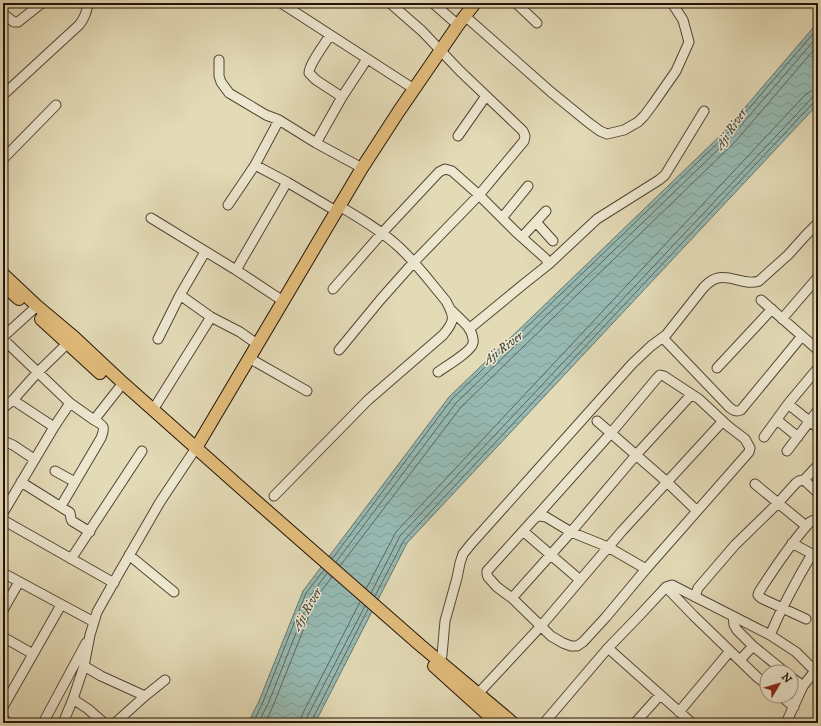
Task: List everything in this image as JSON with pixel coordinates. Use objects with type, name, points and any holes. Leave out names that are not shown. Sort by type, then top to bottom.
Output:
[{"type":"main road","points":[[194,451],[362,168],[414,89],[475,3]]},
{"type":"main road","points":[[4,278],[34,308],[121,386],[417,647],[475,697],[513,723]]},
{"type":"main road","points":[[121,386],[153,410],[194,451]]},
{"type":"main road","points":[[475,697],[497,723]]},
{"type":"street","points":[[3,95],[84,19],[87,12],[88,3]]},
{"type":"street","points":[[281,3],[414,89]]},
{"type":"street","points":[[339,350],[381,299],[479,195],[524,141],[525,136],[523,131],[460,71],[422,31],[390,3]]},
{"type":"street","points":[[433,3],[462,21],[589,123],[606,134],[624,130],[638,122],[653,104],[676,71],[689,42],[683,20],[672,3]]},
{"type":"street","points":[[516,3],[537,23]]},
{"type":"street","points":[[3,14],[14,22],[18,22],[39,4]]},
{"type":"street","points":[[330,35],[312,63],[309,74],[342,97]]},
{"type":"street","points":[[316,143],[366,59]]},
{"type":"street","points":[[219,60],[219,76],[224,87],[229,93],[362,168]]},
{"type":"street","points":[[458,136],[486,96]]},
{"type":"street","points":[[3,159],[56,105]]},
{"type":"street","points":[[470,329],[549,264],[597,218],[654,184],[665,175],[704,111]]},
{"type":"street","points":[[228,205],[255,165],[279,120]]},
{"type":"street","points":[[255,165],[338,209],[362,219],[382,233],[400,248],[414,263],[446,301],[453,317],[452,322],[443,335],[368,400],[274,496]]},
{"type":"street","points":[[333,289],[382,233],[439,172],[445,169],[452,171],[479,195],[545,258],[549,264]]},
{"type":"street","points":[[236,270],[287,182]]},
{"type":"street","points":[[502,218],[528,186]]},
{"type":"street","points":[[522,237],[546,211]]},
{"type":"street","points":[[151,218],[236,270],[283,301]]},
{"type":"street","points":[[536,222],[553,241]]},
{"type":"street","points":[[437,664],[442,655],[445,621],[463,554],[632,364],[651,346],[664,338],[710,281],[717,278],[726,278],[750,283],[759,281],[788,255],[806,235],[817,227]]},
{"type":"street","points":[[158,339],[180,295],[205,252]]},
{"type":"street","points":[[782,319],[818,277]]},
{"type":"street","points":[[180,295],[211,317],[240,332],[257,344]]},
{"type":"street","points":[[760,300],[802,336],[817,346]]},
{"type":"street","points":[[34,308],[3,338],[37,373],[70,403],[102,425],[104,430],[101,438],[61,506]]},
{"type":"street","points":[[717,368],[772,309]]},
{"type":"street","points":[[438,372],[450,365],[470,349],[473,343],[470,329],[451,310]]},
{"type":"street","points":[[153,410],[211,317]]},
{"type":"street","points":[[664,338],[729,407],[737,412],[741,410],[802,336]]},
{"type":"street","points":[[3,408],[13,400],[37,373],[71,340]]},
{"type":"street","points":[[249,358],[306,391]]},
{"type":"street","points":[[764,437],[788,404],[818,368]]},
{"type":"street","points":[[660,376],[669,378],[691,395],[699,399],[745,439],[750,448],[749,452],[583,642],[577,646],[571,646],[563,643],[551,636],[512,598],[497,587],[488,578],[487,571],[611,433],[657,378],[660,376]]},
{"type":"street","points":[[94,420],[121,386]]},
{"type":"street","points":[[512,598],[571,532],[636,455],[691,395]]},
{"type":"street","points":[[13,400],[54,427]]},
{"type":"street","points":[[3,513],[34,459],[70,403]]},
{"type":"street","points":[[788,404],[818,428]]},
{"type":"street","points":[[787,452],[818,410]]},
{"type":"street","points":[[777,420],[798,436]]},
{"type":"street","points":[[598,421],[667,482],[697,511]]},
{"type":"street","points":[[475,697],[541,626],[608,547],[723,421]]},
{"type":"street","points":[[3,442],[13,445],[34,459]]},
{"type":"street","points":[[71,559],[142,451]]},
{"type":"street","points":[[63,723],[84,666],[90,635],[97,612],[160,502],[194,451]]},
{"type":"street","points":[[695,597],[698,588],[735,545],[796,483],[804,480],[818,465]]},
{"type":"street","points":[[55,470],[75,482]]},
{"type":"street","points":[[804,480],[818,493]]},
{"type":"street","points":[[21,482],[61,506],[70,513],[72,521],[90,532]]},
{"type":"street","points":[[755,484],[806,526]]},
{"type":"street","points":[[536,517],[546,517],[571,532],[608,547],[646,569]]},
{"type":"street","points":[[3,520],[114,582]]},
{"type":"street","points":[[806,619],[765,600],[758,594],[792,543],[813,520],[818,521]]},
{"type":"street","points":[[523,531],[580,580]]},
{"type":"street","points":[[770,635],[782,607],[798,578],[815,556],[792,543]]},
{"type":"street","points":[[129,555],[174,592]]},
{"type":"street","points":[[3,573],[94,622]]},
{"type":"street","points":[[3,610],[19,582]]},
{"type":"street","points":[[544,723],[608,648],[666,587],[672,585],[770,635],[796,652],[816,669],[803,686],[794,706],[790,721]]},
{"type":"street","points":[[666,587],[759,679]]},
{"type":"street","points":[[3,707],[61,605]]},
{"type":"street","points":[[733,616],[736,628],[753,646],[775,664]]},
{"type":"street","points":[[43,723],[90,635]]},
{"type":"street","points":[[3,637],[33,654]]},
{"type":"street","points":[[740,660],[753,646]]},
{"type":"street","points":[[608,648],[692,723]]},
{"type":"street","points":[[679,712],[730,651]]},
{"type":"street","points":[[84,666],[107,679],[145,696]]},
{"type":"street","points":[[115,723],[165,680]]},
{"type":"street","points":[[799,683],[803,686]]},
{"type":"street","points":[[635,723],[660,695]]},
{"type":"street","points":[[73,699],[88,709],[92,719],[104,723]]},
{"type":"street","points":[[3,718],[8,723]]},
{"type":"water","name":"Aji River","points":[[818,22],[818,104],[407,543],[315,723],[248,723],[259,701],[303,591],[449,397],[724,132]]}]
